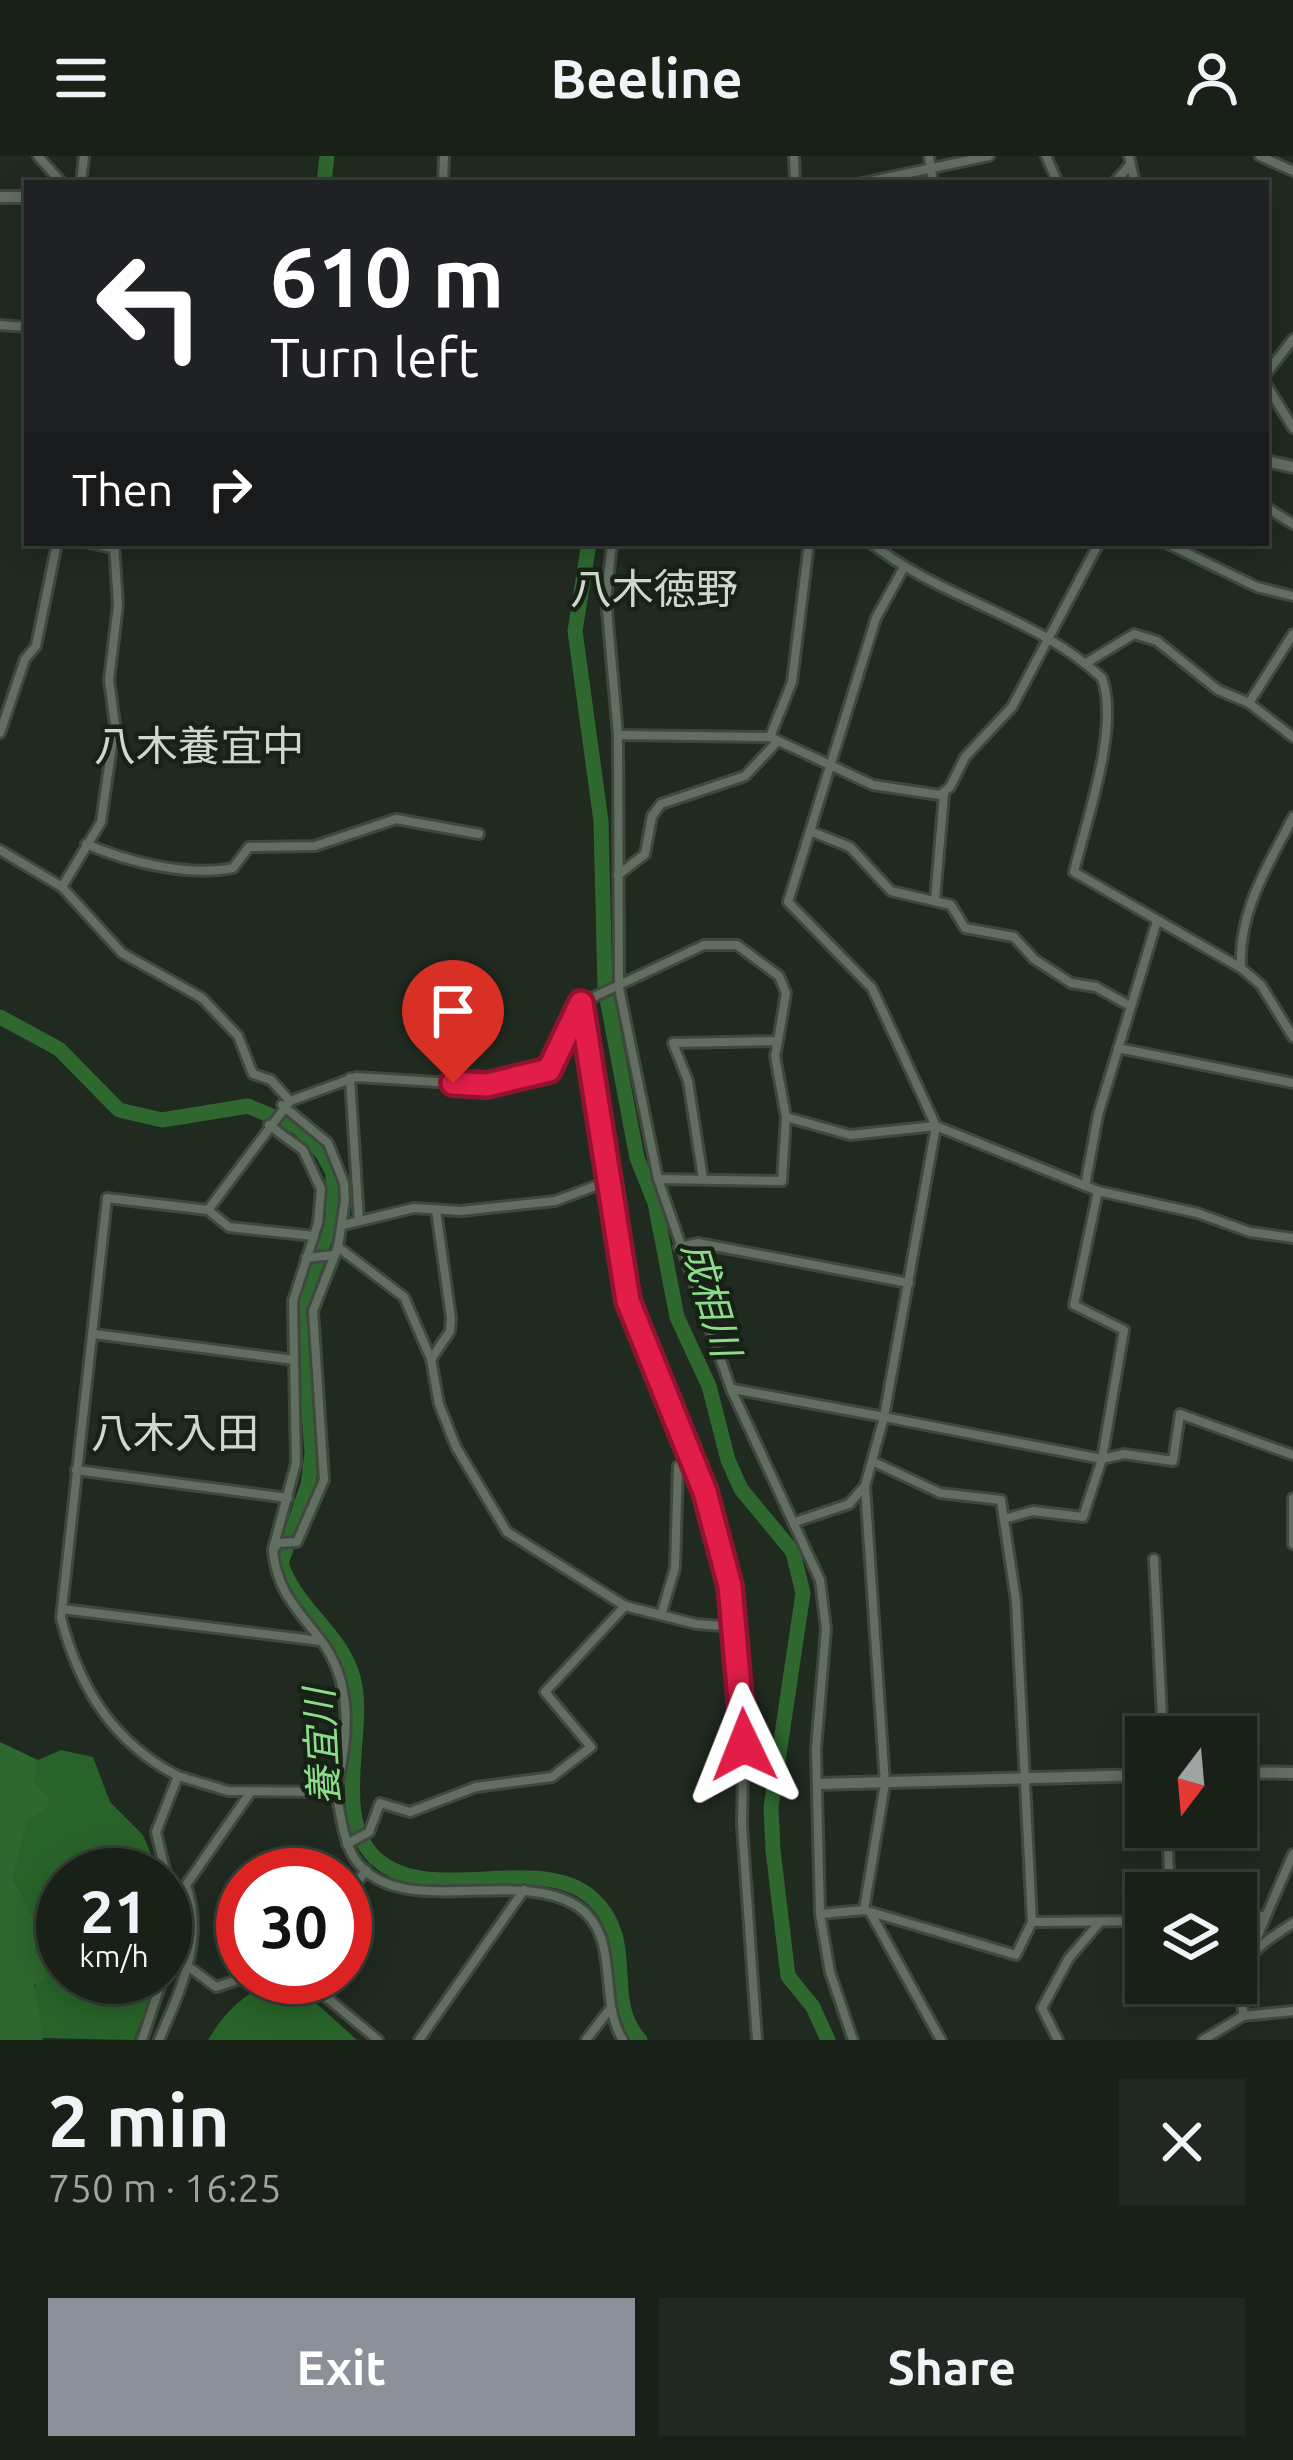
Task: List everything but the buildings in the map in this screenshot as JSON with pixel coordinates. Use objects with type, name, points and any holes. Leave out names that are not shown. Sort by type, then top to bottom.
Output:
[{"type":"street","points":[[38,156],[59,180]]},
{"type":"street","points":[[929,156],[933,180]]},
{"type":"street","points":[[876,180],[989,156]]},
{"type":"street","points":[[1260,156],[1293,171]]},
{"type":"street","points":[[1269,370],[1293,339]]},
{"type":"street","points":[[1269,389],[1293,428]]},
{"type":"street","points":[[0,733],[25,659],[36,646],[56,546]]},
{"type":"street","points":[[62,887],[100,822],[115,724],[109,680],[118,605],[114,546]]},
{"type":"street","points":[[612,546],[606,599],[618,735],[616,990],[658,1179],[679,1247],[731,1389],[820,1580],[826,1629],[818,1784],[820,1914],[830,1972],[853,2040]]},
{"type":"street","points":[[618,874],[645,854],[652,816],[661,804],[745,776],[773,740],[792,682],[809,546]]},
{"type":"street","points":[[875,546],[903,568],[995,607],[1086,663],[1102,678],[1109,697],[1074,872],[1241,968],[1261,985],[1293,1037]]},
{"type":"street","points":[[935,900],[944,792],[965,757],[1012,707],[1098,546]]},
{"type":"street","points":[[1172,546],[1257,586],[1293,596]]},
{"type":"street","points":[[795,1522],[849,1504],[865,1486],[874,1462],[935,1126],[872,988],[788,902],[876,618],[903,568]]},
{"type":"street","points":[[1086,663],[1134,634],[1156,640],[1218,690],[1249,703],[1293,736]]},
{"type":"street","points":[[1249,703],[1293,634]]},
{"type":"street","points":[[618,735],[773,740],[873,785],[944,792]]},
{"type":"street","points":[[1241,968],[1243,919],[1293,817]]},
{"type":"street","points":[[86,844],[156,864],[206,871],[233,868],[249,847],[315,846],[396,819],[479,835]]},
{"type":"street","points":[[810,831],[850,847],[891,891],[935,900],[958,911],[965,928],[1014,937],[1070,983],[1096,987],[1130,1006]]},
{"type":"street","points":[[0,850],[62,887],[122,953],[202,998],[238,1036],[253,1073],[271,1080],[284,1104],[312,1124],[334,1153],[344,1183],[343,1225],[313,1311],[323,1480],[297,1542],[276,1547]]},
{"type":"street","points":[[1085,1186],[1098,1115],[1157,921]]},
{"type":"street","points":[[208,1210],[284,1104],[350,1078],[487,1085],[549,1070],[585,1002],[687,950],[737,945],[762,959],[784,985],[775,1056],[787,1117],[782,1181],[658,1179]]},
{"type":"street","points":[[585,1002],[628,1301],[716,1526],[737,1627],[744,1713],[742,1825],[757,2040]]},
{"type":"street","points":[[704,1179],[688,1082],[674,1043],[778,1041]]},
{"type":"street","points":[[1118,1048],[1293,1083]]},
{"type":"street","points":[[350,1078],[359,1221]]},
{"type":"street","points":[[787,1117],[850,1135],[935,1126],[1098,1191],[1197,1213],[1250,1232],[1293,1238]]},
{"type":"street","points":[[269,1125],[303,1150],[319,1176],[320,1214],[293,1300],[298,1429],[276,1547],[283,1593],[322,1641],[344,1688],[347,1709],[336,1792],[350,1848]]},
{"type":"street","points":[[343,1225],[414,1208],[555,1201],[609,1181]]},
{"type":"street","points":[[1004,1519],[1033,1511],[1083,1517],[1102,1459],[1124,1330],[1073,1305],[1098,1191]]},
{"type":"street","points":[[314,1236],[230,1227],[208,1210],[107,1198],[62,1610],[73,1662],[89,1693],[128,1744],[178,1777],[250,1793],[336,1792]]},
{"type":"street","points":[[431,1360],[450,1331],[452,1318],[436,1210]]},
{"type":"street","points":[[679,1247],[698,1243],[909,1283]]},
{"type":"street","points":[[306,1258],[334,1253],[399,1291],[431,1360],[439,1404],[456,1447],[507,1532],[625,1606],[713,1627],[737,1627]]},
{"type":"street","points":[[94,1334],[294,1360]]},
{"type":"street","points":[[731,1389],[1102,1459],[1124,1454],[1173,1461],[1180,1414],[1293,1455]]},
{"type":"street","points":[[661,1615],[674,1568],[678,1466],[692,1461]]},
{"type":"street","points":[[820,1914],[867,1911],[1016,1955],[1032,1922],[1016,1601],[1000,1500],[940,1493],[874,1462]]},
{"type":"street","points":[[76,1470],[288,1498]]},
{"type":"street","points":[[865,1486],[885,1784],[867,1911],[941,2040]]},
{"type":"street","points":[[1293,1498],[1293,1544]]},
{"type":"street","points":[[1154,1559],[1162,1716]]},
{"type":"street","points":[[347,1844],[369,1832],[380,1803],[410,1812],[476,1787],[552,1777],[591,1747],[545,1692],[625,1606]]},
{"type":"street","points":[[62,1610],[322,1641]]},
{"type":"street","points":[[1257,1772],[1293,1773]]},
{"type":"street","points":[[818,1784],[1125,1776]]},
{"type":"street","points":[[160,1848],[156,1832],[178,1777]]},
{"type":"street","points":[[192,1876],[250,1793]]},
{"type":"street","points":[[1257,1938],[1293,1854]]},
{"type":"street","points":[[372,1873],[389,1883],[424,1890],[524,1890],[562,1900],[588,1916],[603,1943],[608,2010],[623,2040]]},
{"type":"street","points":[[418,2040],[524,1890]]},
{"type":"street","points":[[1257,1916],[1266,1916]]},
{"type":"street","points":[[1058,2040],[1042,2008],[1069,1958],[1101,1921]]},
{"type":"street","points":[[1032,1922],[1125,1921]]},
{"type":"street","points":[[1257,1947],[1293,1923]]},
{"type":"street","points":[[142,2040],[154,2004]]},
{"type":"street","points":[[159,2040],[174,2004]]},
{"type":"street","points":[[335,2004],[379,2040]]},
{"type":"street","points":[[1243,2004],[1243,2016]]},
{"type":"street","points":[[586,2040],[608,2010]]},
{"type":"street","points":[[1203,2040],[1243,2016],[1293,2012]]},
{"type":"shaded area","points":[[0,1742],[38,1760],[34,1784],[50,1798],[46,1810],[27,1820],[13,1878],[34,1922],[34,1985],[43,2040],[0,2040]]},
{"type":"shaded area","points":[[61,1750],[93,1757],[110,1802],[143,1835],[148,1848],[36,1848],[36,1954],[35,1928],[13,1878],[38,1760]]},
{"type":"shaded area","points":[[36,1983],[36,2004],[148,2004],[134,2040],[41,2038],[32,1993]]},
{"type":"shaded area","points":[[237,2004],[317,2004],[357,2040],[208,2040]]},
{"type":"waterway","name":"成相川","points":[[324,180],[327,156]]},
{"type":"waterway","name":"成相川","points":[[589,546],[575,631],[601,821],[605,988],[637,1158],[655,1203],[677,1317],[709,1386],[728,1460],[741,1489],[793,1552],[803,1593],[771,1808],[773,1850],[788,1976],[813,2007],[828,2040]]},
{"type":"waterway","name":"養宜川","points":[[0,1017],[59,1049],[119,1110],[162,1120],[248,1106],[298,1127],[323,1154],[333,1173],[333,1217],[306,1290],[302,1322],[312,1453],[308,1485],[281,1563],[350,1668],[357,1707],[352,1779],[357,1826],[365,1846],[380,1862],[403,1874],[429,1879],[545,1879],[570,1885],[592,1898],[614,1933],[623,2007],[640,2040]]},
{"type":"district","name":"八木徳野","points":[[654,588]]},
{"type":"district","name":"八木養宜中","points":[[199,745]]},
{"type":"district","name":"八木入田","points":[[175,1432]]},
{"type":"route","points":[[453,1083],[487,1085],[549,1070],[581,1003],[628,1301],[705,1492],[730,1586],[744,1745]]}]
